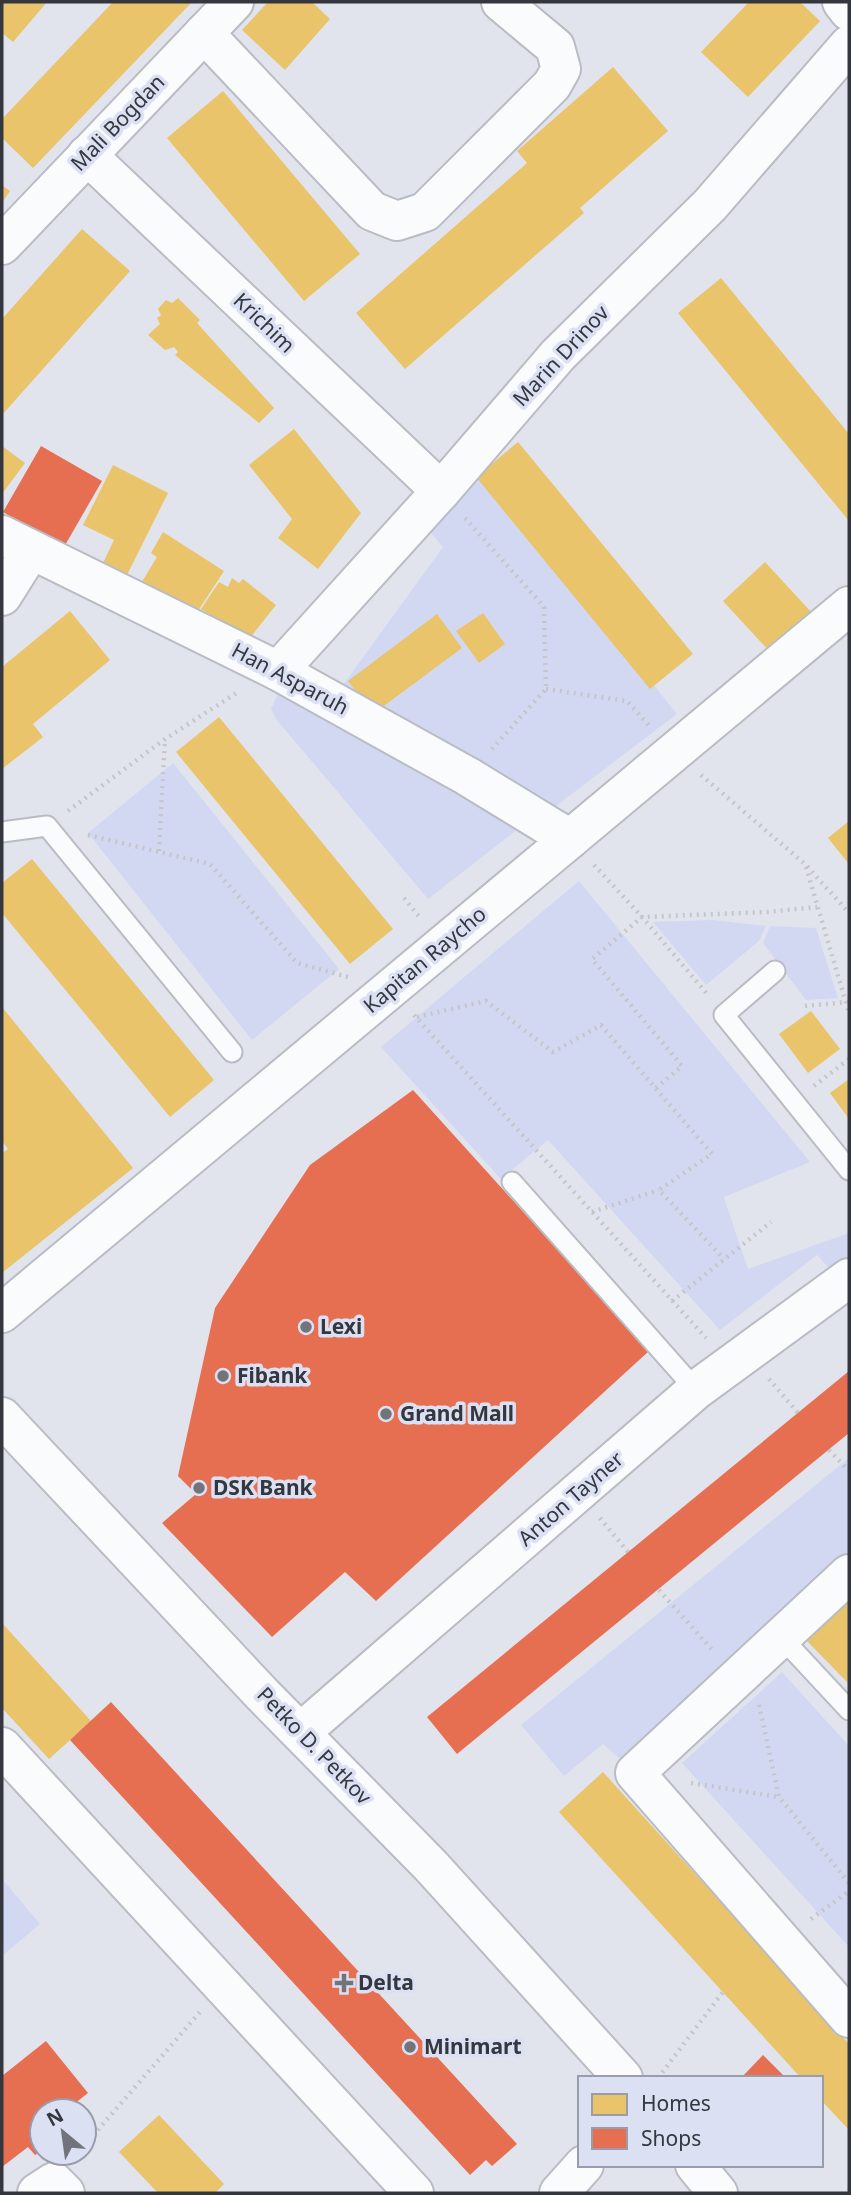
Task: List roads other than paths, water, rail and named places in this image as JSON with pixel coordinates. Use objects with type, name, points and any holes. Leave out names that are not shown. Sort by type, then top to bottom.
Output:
[{"type":"street","points":[[204,33],[372,211],[397,221],[425,212],[552,85],[561,69],[555,47],[500,2]]},
{"type":"street","points":[[842,2],[849,11]]},
{"type":"street","name":"Mali Bogdan","points":[[2,245],[230,3]]},
{"type":"street","name":"Marin Drinov","points":[[278,671],[441,491],[558,355],[710,205],[849,45]]},
{"type":"street","name":"Krichim","points":[[87,155],[441,491]]},
{"type":"street","points":[[2,596],[16,542]]},
{"type":"street","name":"Han Asparuh","points":[[16,542],[278,671],[467,776],[570,839]]},
{"type":"street","name":"Kapitan Raycho","points":[[2,1313],[849,606]]},
{"type":"street","name":"Anton Tayner","points":[[301,1732],[696,1390],[849,1278]]},
{"type":"street","name":"Petko D. Petkov","points":[[2,1417],[249,1680],[431,1867],[621,2076]]},
{"type":"street","points":[[849,1574],[635,1773],[849,2018]]},
{"type":"street","points":[[2,1747],[414,2193]]},
{"type":"street","points":[[559,2193],[582,2167]]},
{"type":"street","points":[[697,2167],[718,2193]]},
{"type":"lane","points":[[2,832],[47,826],[232,1052]]},
{"type":"lane","points":[[775,971],[724,1015],[849,1170]]},
{"type":"lane","points":[[512,1182],[696,1390]]},
{"type":"lane","points":[[782,1638],[849,1710]]},
{"type":"place","name":"Lexi","points":[[306,1327]]},
{"type":"place","name":"Fibank","points":[[223,1376]]},
{"type":"place","name":"Grand Mall","points":[[386,1414]]},
{"type":"place","name":"DSK Bank","points":[[199,1488]]},
{"type":"place","name":"Delta","points":[[344,1983]]},
{"type":"place","name":"Minimart","points":[[410,2047]]}]
